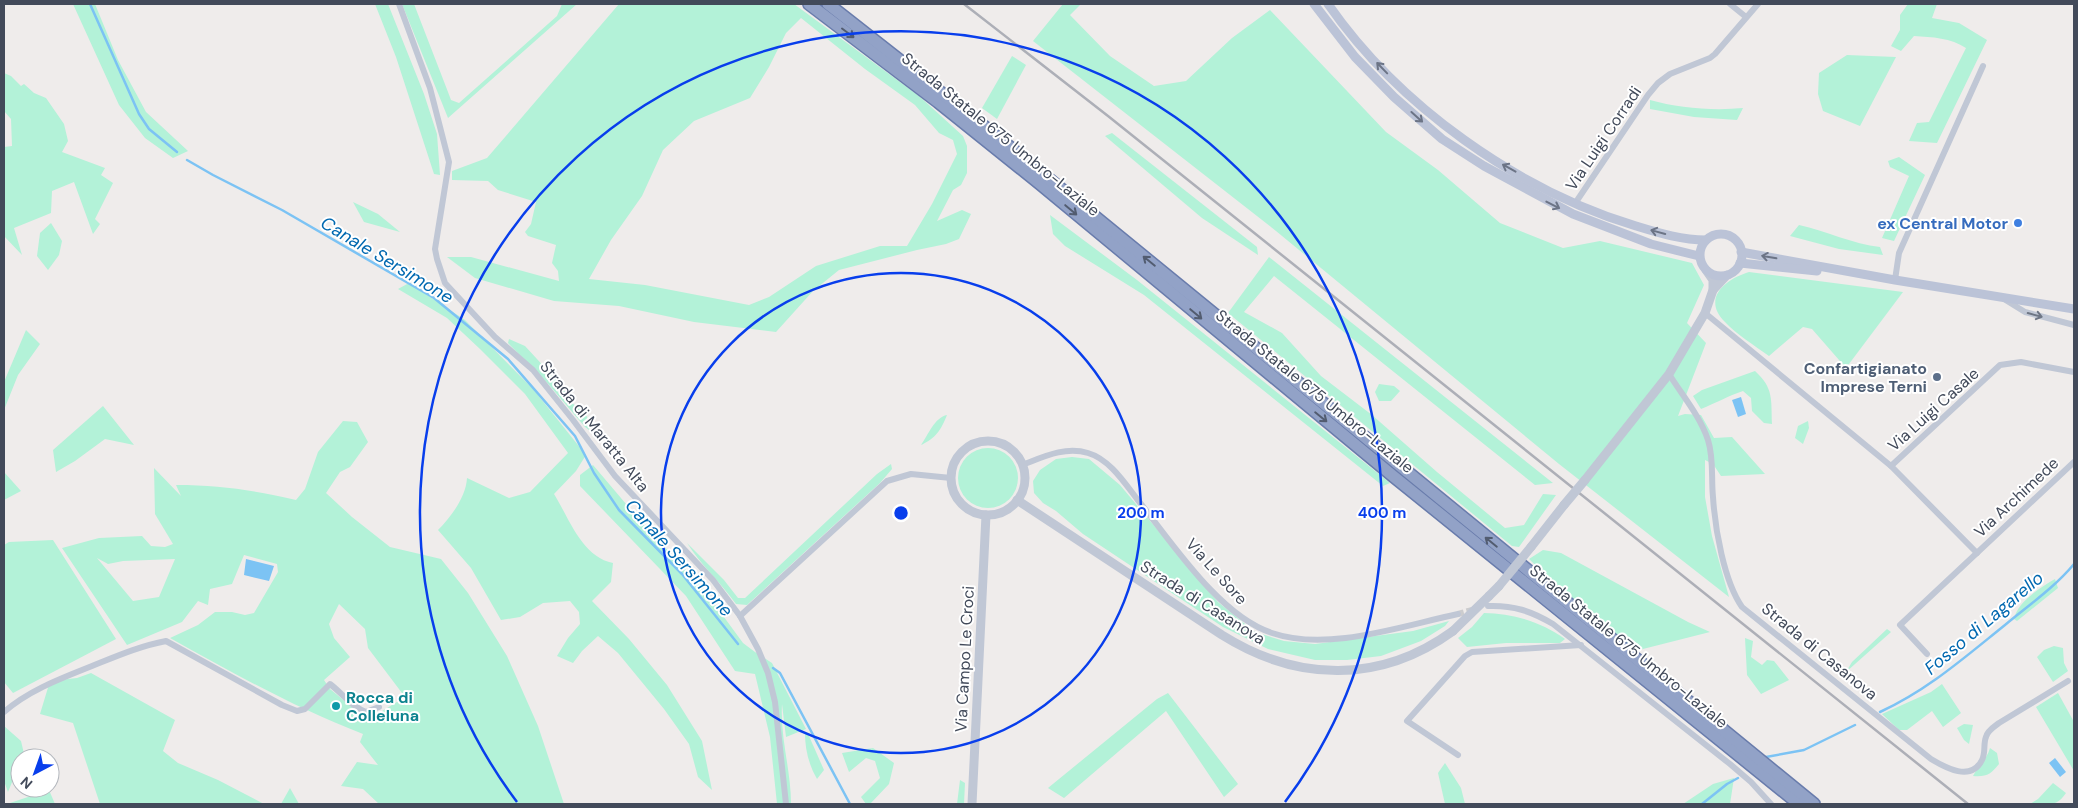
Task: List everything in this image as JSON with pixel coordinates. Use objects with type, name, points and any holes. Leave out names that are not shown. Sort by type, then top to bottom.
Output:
[{"type":"highway","name":"Strada Statale 675 Umbro-Laziale","points":[[809,4],[938,102],[1039,183],[1349,440],[1799,804]]},
{"type":"highway","name":"Strada Statale 675 Umbro-Laziale","points":[[828,4],[1002,141],[1814,804]]},
{"type":"main road","points":[[1314,4],[1355,57],[1442,140],[1484,166],[1573,214],[1651,244],[1700,256]]},
{"type":"main road","points":[[1328,4],[1364,50],[1401,88],[1449,129],[1491,158],[1546,189],[1612,218],[1689,240],[1706,240],[1718,234],[1730,236],[1740,246],[1742,252],[1740,263],[1732,272],[1727,275],[1716,275],[1706,270],[1700,256],[1700,250],[1706,240]]},
{"type":"main road","points":[[1742,252],[1890,279],[2074,309]]},
{"type":"main road","points":[[1740,263],[1890,279]]},
{"type":"street","name":"Strada di Maratta Alta","points":[[399,4],[430,88],[450,162],[435,249],[445,283],[495,337],[533,370],[615,476],[713,580],[740,616],[758,649],[768,674],[775,702],[786,804]]},
{"type":"street","points":[[1730,4],[1746,17]]},
{"type":"street","name":"Via Luigi Corradi","points":[[1576,202],[1658,83],[1670,74],[1710,58],[1758,4]]},
{"type":"street","points":[[1890,279],[1899,253],[1983,66]]},
{"type":"street","points":[[1669,374],[1705,313],[1713,290],[1713,280],[1706,270]]},
{"type":"street","points":[[1713,290],[1727,275]]},
{"type":"street","points":[[1999,296],[2025,312],[2074,325]]},
{"type":"street","name":"Via Luigi Casale","points":[[1705,313],[1891,466],[2000,365],[2021,362],[2074,372]]},
{"type":"street","name":"Strada di Casanova","points":[[1018,500],[1242,648],[1277,662],[1330,671],[1362,670],[1411,656],[1435,644],[1453,631],[1499,586],[1669,374],[1694,411],[1708,440],[1713,465],[1712,498],[1718,536],[1732,593],[1742,607],[1931,759],[1960,772],[1972,770],[1982,760],[1986,750],[1986,737],[1990,731],[1999,723],[2068,681]]},
{"type":"street","points":[[990,441],[1006,446],[1018,457],[1022,465],[1024,483],[1018,500],[1004,512],[986,515],[973,512],[961,503],[954,492],[951,478],[955,461],[960,454],[973,444],[990,441]]},
{"type":"street","name":"Via Le Sore","points":[[1022,465],[1064,451],[1089,453],[1102,460],[1117,474],[1197,573],[1227,606],[1250,624],[1274,634],[1290,638],[1332,640],[1458,614]]},
{"type":"street","name":"Via Archimede","points":[[1927,654],[1900,625],[2074,462]]},
{"type":"street","name":"Via Archimede","points":[[1891,466],[1977,553]]},
{"type":"street","points":[[740,616],[887,481],[911,474],[951,478]]},
{"type":"street","name":"Via Campo Le Croci","points":[[972,804],[986,515]]},
{"type":"street","points":[[1488,606],[1505,605],[1536,614],[1581,645],[1730,764],[1751,782],[1771,804]]},
{"type":"street","points":[[4,712],[17,700],[67,676],[144,645],[166,641],[297,711],[305,709],[330,684],[356,708],[366,712],[379,707]]},
{"type":"street","points":[[1458,755],[1407,721],[1465,656],[1472,652],[1581,645]]},
{"type":"green space","points":[[73,4],[95,4],[118,60],[146,112],[188,151],[173,158],[145,138],[119,105]]},
{"type":"green space","points":[[375,4],[388,4],[424,94],[437,134],[440,175],[434,174],[396,57]]},
{"type":"green space","points":[[402,4],[414,4],[451,100],[459,103],[557,16],[562,4],[577,4],[448,118]]},
{"type":"green space","points":[[619,4],[794,4],[919,96],[963,136],[967,146],[967,173],[961,185],[953,190],[937,221],[962,210],[971,214],[959,239],[946,244],[839,270],[813,291],[776,332],[694,322],[619,306],[554,301],[475,278],[447,257],[471,257],[559,281],[558,271],[552,263],[556,245],[528,236],[525,232],[531,224],[536,202],[498,190],[488,181],[452,180],[452,171],[487,158]],"holes":[[[801,18],[865,69],[915,105],[939,133],[953,140],[957,154],[932,204],[907,246],[880,246],[816,266],[769,297],[749,305],[645,285],[589,279],[611,240],[642,196],[663,150],[694,121],[750,98],[769,67],[786,33]]]},
{"type":"green space","points":[[1063,4],[1081,4],[1070,15],[1110,56],[1154,86],[1186,81],[1232,38],[1270,10],[1386,132],[1438,170],[1500,223],[1563,248],[1600,241],[1692,263],[1704,285],[1687,323],[1706,343],[1678,416],[1685,414],[1701,415],[1714,438],[1732,437],[1765,474],[1721,476],[1713,464],[1705,460],[1705,497],[1712,536],[1729,597],[1559,464],[1276,231],[1033,41]]},
{"type":"green space","points":[[1908,4],[1937,4],[1932,18],[1959,23],[1987,40],[1937,143],[1909,141],[1917,123],[1929,122],[1966,48],[1948,40],[1914,36],[1901,51],[1891,46],[1900,30],[1900,15]]},
{"type":"green space","points":[[1847,55],[1896,57],[1860,126],[1823,111],[1818,94],[1819,73]]},
{"type":"green space","points":[[1012,56],[1026,65],[997,119],[982,108]]},
{"type":"green space","points":[[4,73],[11,76],[21,86],[24,84],[34,93],[46,98],[64,124],[68,141],[62,152],[105,168],[101,175],[113,183],[95,219],[100,224],[93,234],[74,182],[52,191],[51,213],[14,228],[22,255],[4,236],[4,147],[12,146],[11,119],[4,111]]},
{"type":"green space","points":[[1650,100],[1696,108],[1743,108],[1737,120],[1694,117],[1650,109]]},
{"type":"green space","points":[[1112,133],[1257,247],[1258,255],[1202,218],[1105,136]]},
{"type":"green space","points":[[1899,157],[1925,175],[1894,241],[1882,238],[1909,176],[1890,167],[1888,161]]},
{"type":"green space","points":[[353,202],[378,214],[400,232],[364,222]]},
{"type":"green space","points":[[1050,215],[1137,280],[1390,483],[1383,486],[1144,295],[1065,246],[1053,234]]},
{"type":"green space","points":[[51,223],[62,241],[59,255],[48,270],[37,256],[40,233]]},
{"type":"green space","points":[[1799,225],[1880,247],[1883,255],[1839,249],[1790,236]]},
{"type":"green space","points":[[1269,257],[1553,483],[1535,485],[1274,276],[1244,312],[1282,333],[1321,376],[1372,415],[1505,528],[1524,525],[1543,494],[1556,495],[1519,547],[1512,546],[1228,313]]},
{"type":"green space","points":[[1749,272],[1903,292],[1846,368],[1812,329],[1803,327],[1769,356],[1730,327],[1718,313],[1715,305],[1716,297],[1719,291],[1732,279]]},
{"type":"green space","points":[[409,283],[465,320],[533,389],[586,455],[576,471],[554,494],[571,525],[585,545],[602,559],[613,563],[611,582],[592,601],[629,639],[667,685],[702,741],[712,790],[698,777],[689,744],[664,709],[618,653],[598,636],[582,651],[573,663],[557,656],[568,638],[580,624],[579,612],[570,601],[543,603],[520,617],[501,620],[471,568],[438,530],[461,499],[467,478],[509,498],[530,492],[568,453],[525,394],[480,349],[447,318],[398,289]]},
{"type":"green space","points":[[26,330],[40,344],[18,375],[4,410],[4,382]]},
{"type":"green space","points":[[509,339],[525,346],[560,384],[572,403],[585,413],[596,435],[585,427],[549,385],[508,343]]},
{"type":"green space","points":[[1755,371],[1766,383],[1770,395],[1772,424],[1764,423],[1752,411],[1751,398],[1743,391],[1701,409],[1693,396],[1702,390]]},
{"type":"green space","points":[[1379,384],[1394,386],[1400,391],[1391,401],[1379,401],[1375,392]]},
{"type":"green space","points":[[103,406],[134,445],[105,439],[56,472],[53,450]]},
{"type":"green space","points":[[947,415],[937,433],[921,445],[935,423]]},
{"type":"green space","points":[[343,421],[357,422],[368,442],[350,467],[340,472],[326,493],[352,517],[390,547],[441,559],[468,593],[507,656],[538,726],[564,804],[379,804],[363,789],[341,786],[357,762],[378,765],[360,742],[363,734],[289,701],[170,638],[198,625],[215,612],[232,612],[245,615],[254,613],[278,572],[277,564],[244,555],[232,584],[210,589],[208,605],[198,601],[182,622],[127,645],[62,548],[99,538],[142,536],[151,546],[165,547],[173,544],[155,514],[154,468],[181,496],[176,485],[236,489],[296,500],[305,489],[318,452]],"holes":[[[97,558],[108,564],[123,561],[175,559],[159,597],[133,601]],[[339,604],[365,629],[368,648],[405,697],[374,716],[363,716],[330,689],[324,680],[350,657],[334,638],[329,624]]]},
{"type":"green space","points":[[1808,421],[1809,428],[1803,444],[1795,438],[1798,426]]},
{"type":"green space","points":[[982,448],[994,448],[1005,453],[1013,461],[1018,472],[1016,490],[1005,503],[994,508],[982,508],[971,503],[963,495],[958,484],[958,472],[963,461],[971,453]]},
{"type":"green space","points":[[1072,457],[1089,459],[1120,485],[1218,602],[1255,632],[1284,641],[1315,644],[1413,631],[1449,621],[1445,626],[1421,641],[1381,656],[1347,660],[1315,660],[1268,649],[1223,627],[1083,534],[1056,511],[1043,503],[1034,493],[1033,481],[1040,470],[1056,459]]},
{"type":"green space","points":[[891,464],[892,469],[880,483],[747,605],[736,604],[687,543],[724,580],[738,598],[745,598],[877,474]]},
{"type":"green space","points":[[593,465],[643,524],[702,587],[743,643],[772,663],[806,729],[786,737],[782,704],[791,804],[777,804],[770,737],[755,674],[735,671],[686,596],[580,486],[580,475]]},
{"type":"green space","points":[[4,472],[21,491],[4,500]]},
{"type":"green space","points":[[53,540],[116,639],[13,693],[4,682],[4,545],[9,542]]},
{"type":"green space","points":[[1543,550],[1561,553],[1710,632],[1635,651],[1559,588],[1529,559]]},
{"type":"green space","points":[[2055,579],[2058,588],[2017,621],[2014,619],[2025,601]]},
{"type":"green space","points":[[1484,613],[1495,613],[1537,623],[1565,639],[1560,643],[1506,643],[1467,647],[1458,638],[1472,627]]},
{"type":"green space","points":[[1887,629],[1891,632],[1846,672],[1852,662]]},
{"type":"green space","points":[[1745,638],[1753,641],[1751,657],[1762,665],[1767,660],[1774,661],[1789,680],[1761,694],[1747,675]]},
{"type":"green space","points":[[2054,646],[2063,648],[2064,663],[2068,671],[2053,682],[2037,657],[2044,650]]},
{"type":"green space","points":[[91,673],[175,720],[163,751],[178,763],[218,780],[264,804],[100,804],[73,723],[40,714],[50,681],[77,678]]},
{"type":"green space","points":[[1942,684],[1961,713],[1943,727],[1932,711],[1907,730],[1899,730],[1882,714],[1931,692]]},
{"type":"green space","points":[[1168,693],[1238,784],[1224,797],[1166,711],[1064,798],[1048,788],[1157,699]]},
{"type":"green space","points":[[2058,693],[2074,722],[2074,771],[2036,707]]},
{"type":"green space","points":[[1964,724],[1973,725],[1969,744],[1964,740],[1957,728]]},
{"type":"green space","points":[[4,726],[21,741],[23,748],[10,748],[10,787],[8,792],[4,781]]},
{"type":"green space","points":[[805,733],[809,736],[824,770],[817,779],[808,757]]},
{"type":"green space","points":[[873,748],[894,763],[889,784],[870,804],[866,804],[861,797],[880,778],[875,761],[866,758],[849,772],[842,753]]},
{"type":"green space","points":[[1990,748],[1997,753],[1999,764],[1988,774],[1973,776],[1987,756]]},
{"type":"green space","points":[[1445,763],[1461,788],[1465,804],[1445,804],[1438,773]]},
{"type":"green space","points":[[1734,778],[1730,804],[1683,804],[1713,784]]},
{"type":"green space","points":[[960,780],[965,783],[964,804],[957,804]]},
{"type":"green space","points":[[2053,783],[2066,793],[2059,801],[2051,804],[2030,804],[2038,799]]},
{"type":"green space","points":[[290,788],[299,804],[281,804]]},
{"type":"green space","points":[[25,798],[52,798],[55,804],[7,804]]},
{"type":"water","points":[[1741,397],[1746,414],[1738,417],[1732,400]]},
{"type":"water","points":[[246,559],[274,566],[269,581],[244,575]]},
{"type":"water","points":[[2055,758],[2066,772],[2060,777],[2049,763]]},
{"type":"waterway","name":"Canale Sersimone","points":[[90,4],[139,114],[149,129],[177,152]]},
{"type":"waterway","name":"Canale Sersimone","points":[[187,160],[282,210],[434,298],[508,359],[575,436],[594,473],[619,510],[682,574],[738,644]]},
{"type":"waterway","name":"Fosso di Lagarello","points":[[1880,712],[1914,694],[1961,661],[2041,596],[2074,564]]},
{"type":"waterway","name":"Canale Sersimone","points":[[773,668],[780,673],[850,804]]},
{"type":"waterway","name":"Fosso di Lagarello","points":[[1766,757],[1804,750],[1855,725]]},
{"type":"waterway","name":"Fosso di Lagarello","points":[[1702,804],[1727,784],[1738,778]]},
{"type":"tunnel","points":[[1458,614],[1475,609]]},
{"type":"railway","points":[[964,4],[1108,116],[1968,804]]},
{"type":"place","name":"ex Central Motor","points":[[2018,223]]},
{"type":"place","name":"Confartigianato Imprese Terni","points":[[1937,377]]},
{"type":"place","name":"Rocca di Colleluna","points":[[336,706]]}]
